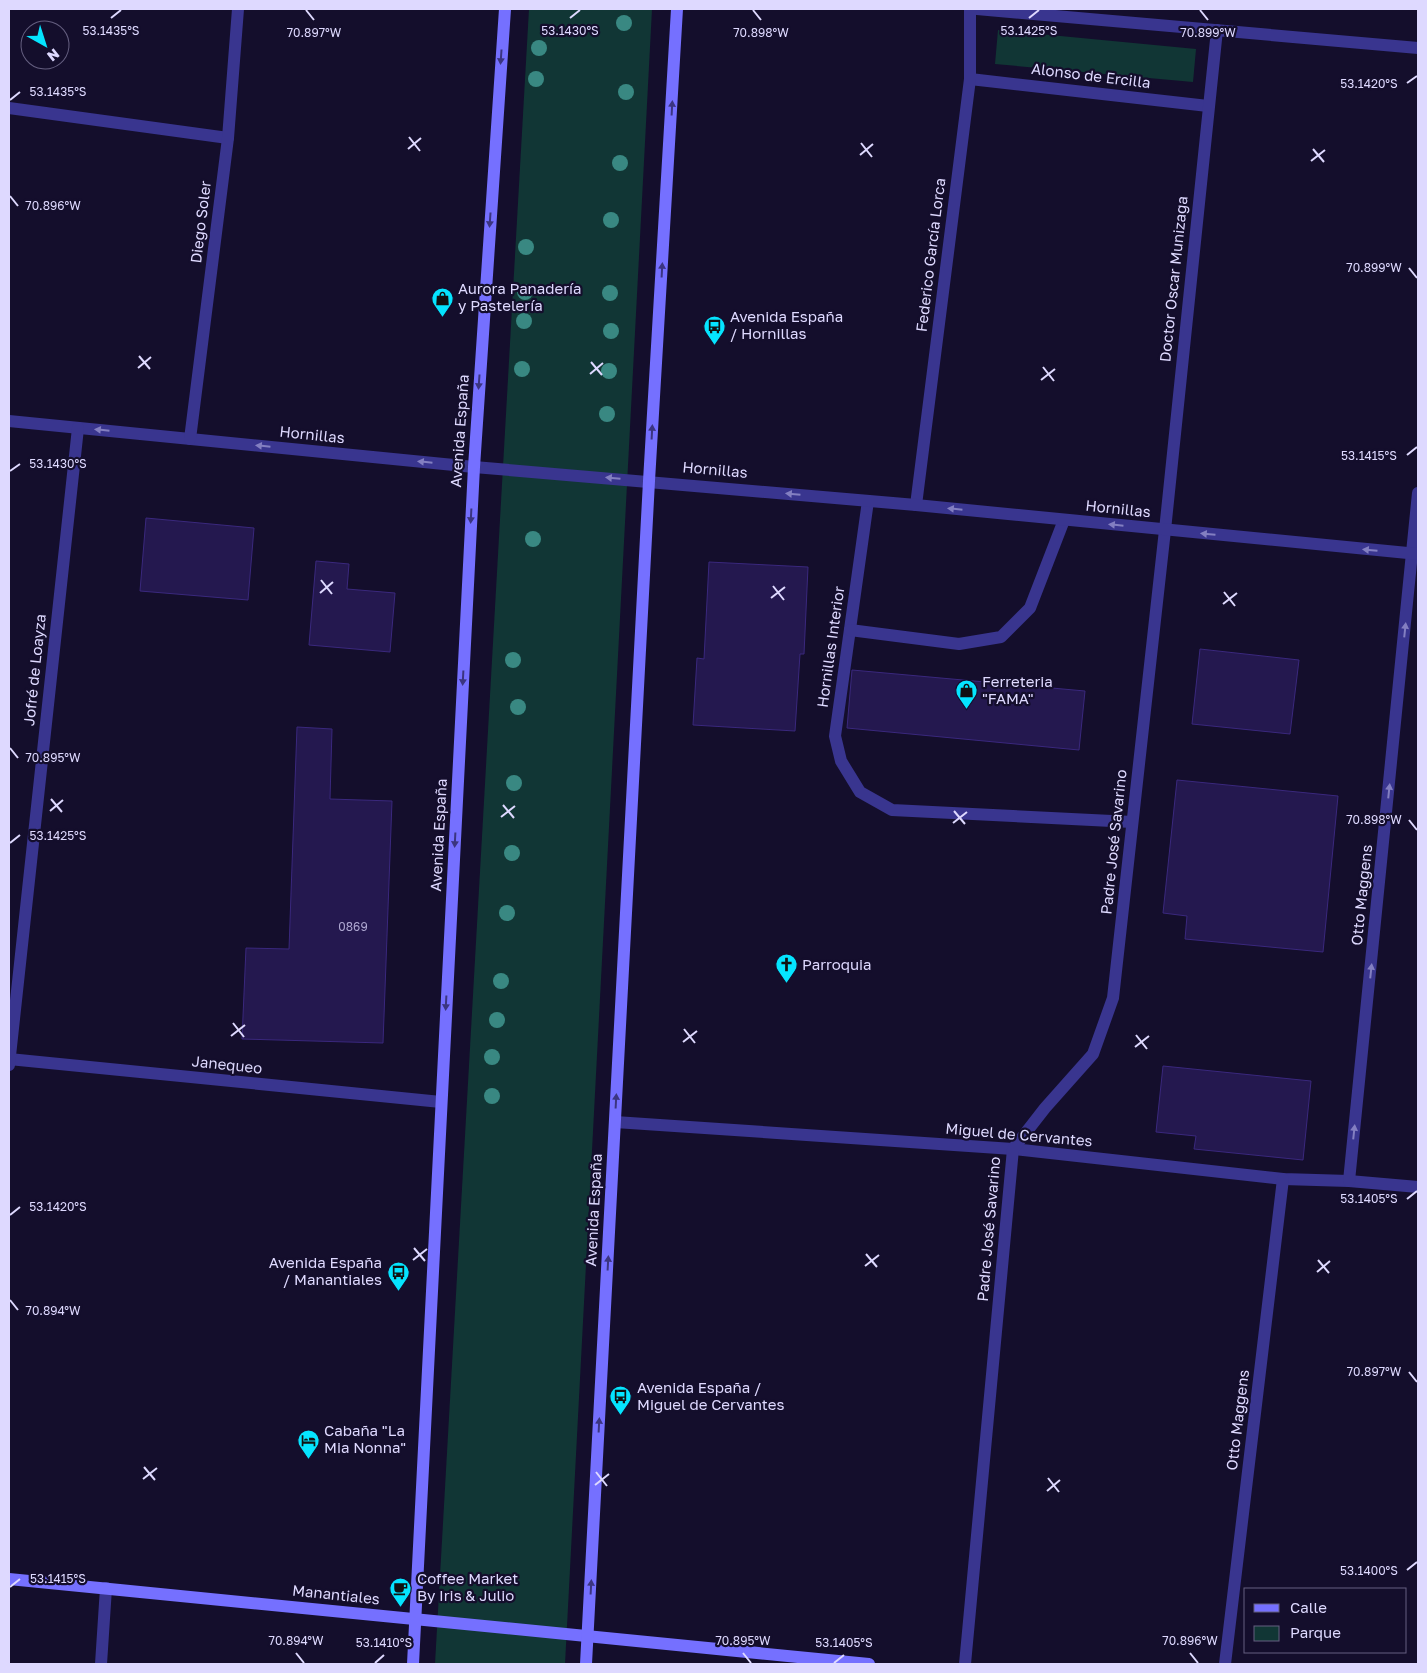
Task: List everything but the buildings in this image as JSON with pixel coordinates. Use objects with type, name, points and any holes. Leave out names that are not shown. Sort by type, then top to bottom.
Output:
[{"type":"main road","name":"Avenida España","points":[[412,1664],[474,467],[505,9]]},
{"type":"main road","name":"Avenida España","points":[[586,1664],[649,481],[677,9]]},
{"type":"main road","name":"Manantiales","points":[[9,1579],[868,1664]]},
{"type":"street","name":"Diego Soler","points":[[190,439],[228,138],[238,9]]},
{"type":"street","name":"Federico García Lorca","points":[[916,505],[970,79],[970,9]]},
{"type":"street","points":[[978,9],[1418,48]]},
{"type":"street","name":"Doctor Oscar Munizaga","points":[[1165,530],[1217,30]]},
{"type":"street","name":"Alonso de Ercilla","points":[[970,79],[1208,106]]},
{"type":"street","points":[[9,108],[228,138]]},
{"type":"street","name":"Hornillas","points":[[9,421],[474,467],[916,505],[1415,554]]},
{"type":"street","name":"Jofré de Loayza","points":[[9,1065],[78,428]]},
{"type":"street","name":"Otto Maggens","points":[[1349,1181],[1415,554],[1418,493]]},
{"type":"street","name":"Hornillas Interior","points":[[868,501],[835,736],[841,761],[860,792],[892,810],[1132,822]]},
{"type":"street","points":[[850,630],[959,644],[1001,637],[1030,608],[1064,520]]},
{"type":"street","name":"Padre José Savarino","points":[[965,1664],[1013,1149],[1093,1054],[1113,998],[1165,530]]},
{"type":"street","name":"Janequeo","points":[[9,1059],[441,1102]]},
{"type":"street","name":"Miguel de Cervantes","points":[[615,1122],[1013,1149],[1283,1179],[1349,1181],[1418,1187]]},
{"type":"street","name":"Otto Maggens","points":[[1225,1664],[1283,1179]]},
{"type":"street","points":[[100,1664],[106,1588]]},
{"type":"green space","points":[[529,9],[652,9],[565,1664],[435,1664]]},
{"type":"green space","points":[[998,30],[1196,49],[1193,82],[995,64]]},
{"type":"place","name":"Aurora Panadería y Pastelería","points":[[442,317]]},
{"type":"place","name":"Avenida España / Hornillas","points":[[714,345]]},
{"type":"place","name":"Ferreteria \"FAMA\"","points":[[966,710]]},
{"type":"place","name":"Parroquia","points":[[786,984]]},
{"type":"place","name":"Avenida España / Manantiales","points":[[398,1291]]},
{"type":"place","name":"Avenida España / Miguel de Cervantes","points":[[621,1416]]},
{"type":"place","name":"Cabaña \"La Mia Nonna\"","points":[[308,1459]]},
{"type":"place","name":"Coffee Market By Iris & Julio","points":[[401,1607]]}]
